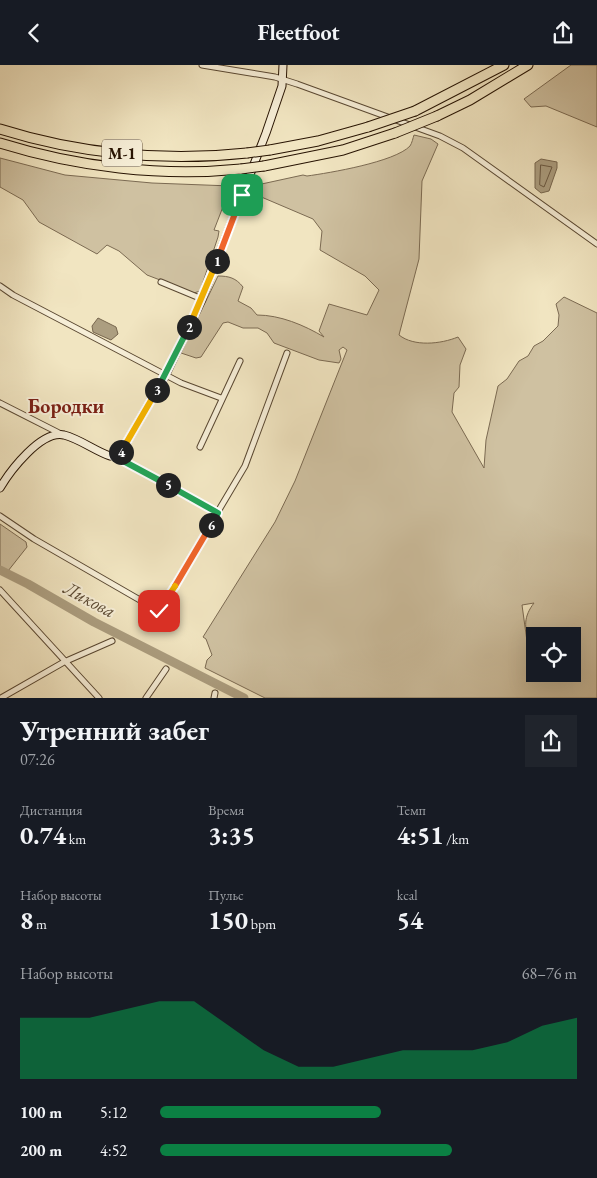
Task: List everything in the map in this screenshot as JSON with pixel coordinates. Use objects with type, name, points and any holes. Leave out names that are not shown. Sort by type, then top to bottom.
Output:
[{"type":"highway","name":"М-1","points":[[0,129],[84,149],[123,153],[175,157],[247,153],[318,141],[415,111],[504,65]]},
{"type":"highway","name":"М-1","points":[[0,143],[80,162],[122,169],[175,172],[264,166],[336,152],[395,133],[470,100],[528,65]]},
{"type":"street","points":[[202,65],[283,80],[453,142],[597,244]]},
{"type":"street","points":[[114,456],[124,447],[166,374],[202,299],[266,133],[283,80],[283,65]]},
{"type":"street","points":[[161,282],[202,299]]},
{"type":"street","points":[[0,286],[13,295],[181,383],[221,398]]},
{"type":"street","points":[[0,516],[34,539],[158,611],[160,610],[246,466],[287,353]]},
{"type":"street","points":[[200,447],[221,398],[227,390],[240,361]]},
{"type":"street","points":[[0,403],[64,435],[114,456],[218,513]]},
{"type":"street","points":[[0,488],[15,468],[39,443],[51,435],[64,435]]},
{"type":"street","points":[[0,590],[68,661],[99,698]]},
{"type":"street","points":[[1,698],[68,661],[112,641]]},
{"type":"street","points":[[146,698],[166,669]]},
{"type":"shaded area","points":[[571,65],[597,65],[597,127],[546,106],[531,107],[524,99]]},
{"type":"shaded area","points":[[414,135],[431,139],[438,144],[422,181],[419,259],[399,335],[405,339],[420,343],[436,343],[458,337],[466,349],[460,365],[459,387],[454,393],[452,412],[484,468],[486,440],[498,386],[507,379],[519,361],[528,356],[534,346],[543,341],[558,326],[559,315],[556,304],[564,297],[597,313],[597,698],[265,698],[205,668],[207,660],[212,655],[206,639],[203,637],[275,522],[295,481],[347,350],[343,347],[339,350],[341,359],[339,363],[319,360],[274,343],[267,333],[258,328],[243,328],[228,322],[223,323],[201,357],[196,358],[181,353],[218,276],[226,276],[238,281],[243,287],[238,301],[251,308],[257,315],[266,315],[292,321],[324,337],[319,331],[329,304],[367,315],[379,290],[365,276],[320,250],[322,231],[313,219],[259,196],[250,197],[257,185],[377,162],[402,152],[410,146]]},
{"type":"shaded area","points":[[0,158],[65,175],[152,183],[231,186],[214,230],[219,231],[218,237],[200,291],[194,293],[147,275],[119,251],[107,245],[97,254],[39,222],[23,200],[0,187]]},
{"type":"shaded area","points":[[0,524],[26,542],[27,547],[8,571],[0,567]]},
{"type":"water","points":[[541,159],[557,162],[557,168],[549,191],[541,193],[535,188],[535,163]]},
{"type":"water","points":[[98,318],[116,327],[118,334],[111,340],[93,332],[92,326]]},
{"type":"waterway","name":"Ликова","points":[[0,570],[94,622],[244,698]]},
{"type":"district","name":"Бородки","points":[[66,406]]},
{"type":"route","points":[[159,611],[218,513],[174,487],[114,456],[121,452],[174,358],[202,299],[242,195]]}]
